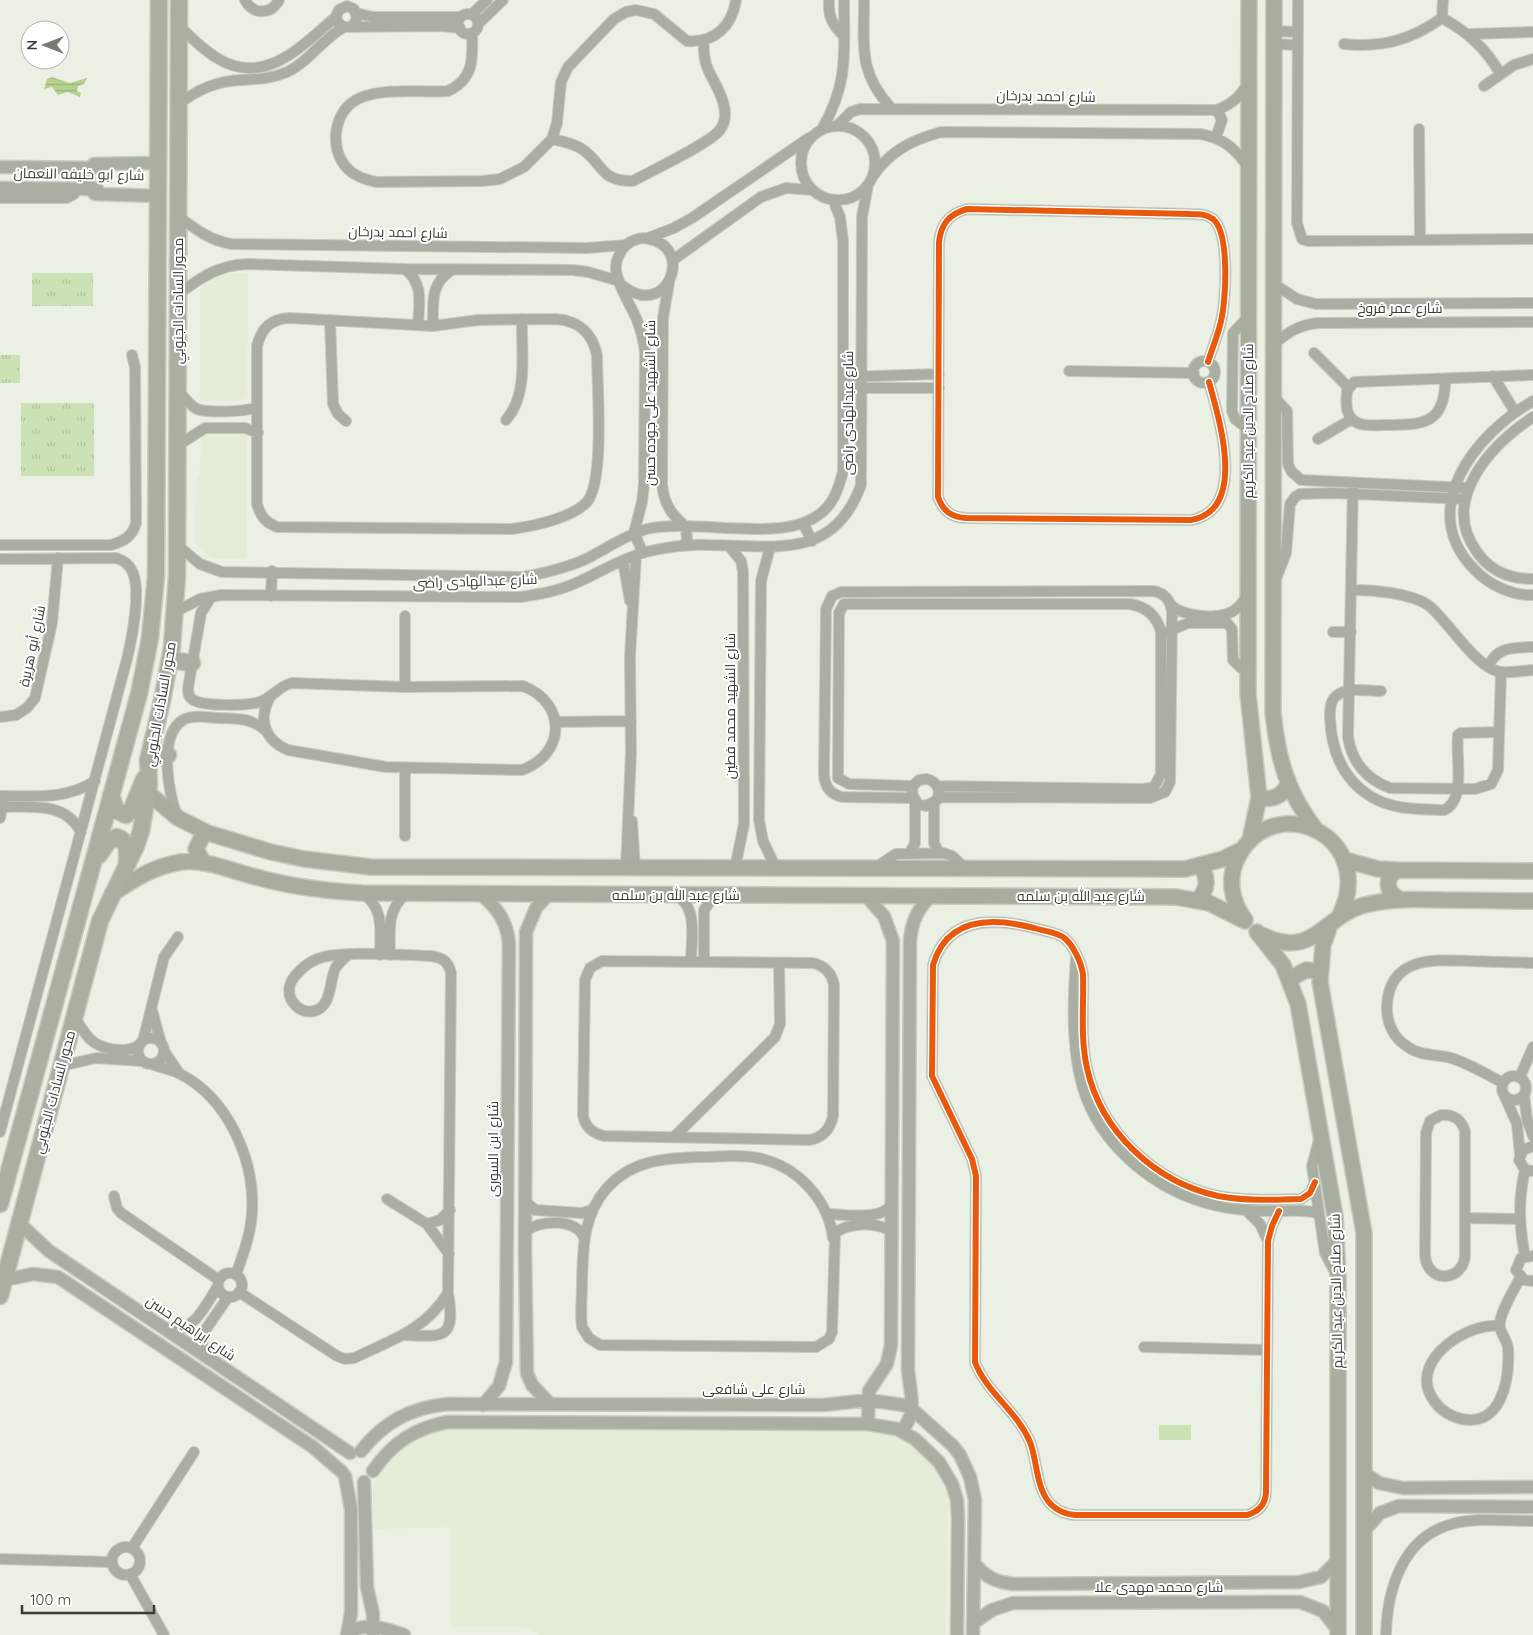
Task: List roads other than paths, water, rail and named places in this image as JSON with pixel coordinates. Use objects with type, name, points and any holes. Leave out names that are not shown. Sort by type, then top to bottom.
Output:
[{"type":"main road","name":"محور السادات الجنوبي","points":[[0,1204],[4,1182],[94,862],[143,675],[155,597],[159,0]]},
{"type":"main road","name":"محور السادات الجنوبي","points":[[2,1288],[100,921],[141,831],[148,793],[147,771],[170,660],[175,612],[176,544],[179,0]]},
{"type":"main road","name":"شارع صلاح الدين عبد الكريم","points":[[1246,845],[1259,797],[1249,715],[1248,669],[1249,0]]},
{"type":"main road","name":"شارع صلاح الدين عبد الكريم","points":[[1274,0],[1274,584],[1272,713],[1281,765],[1288,784],[1301,810],[1316,830]]},
{"type":"main road","points":[[1248,235],[1274,235]]},
{"type":"main road","points":[[170,660],[192,663]]},
{"type":"main road","points":[[151,751],[168,755]]},
{"type":"main road","points":[[111,796],[116,810],[122,815],[129,813],[147,771]]},
{"type":"main road","points":[[1259,797],[1269,799],[1279,796],[1288,784]]},
{"type":"main road","name":"شارع عبد الله بن سلمه","points":[[148,793],[178,818],[208,834],[270,852],[304,859],[371,867],[966,870],[1185,869],[1223,859],[1246,845]]},
{"type":"main road","points":[[1334,922],[1345,904],[1349,889],[1348,874],[1338,848],[1316,830],[1303,825],[1282,825],[1262,831],[1246,845],[1234,864],[1232,886],[1237,909],[1245,921],[1257,932],[1270,939],[1293,942],[1316,936],[1334,922],[1374,902],[1400,899],[1533,901]]},
{"type":"main road","points":[[203,862],[196,849],[202,837],[208,834]]},
{"type":"main road","points":[[94,862],[108,842],[117,837],[120,838],[126,847],[127,864]]},
{"type":"main road","points":[[1344,860],[1378,868],[1397,870],[1533,871]]},
{"type":"main road","name":"شارع عبد الله بن سلمه","points":[[112,894],[144,874],[163,866],[183,862],[203,862],[290,885],[362,893],[548,896],[1176,897],[1197,900],[1228,911],[1245,921]]},
{"type":"main road","points":[[1197,900],[1206,885],[1205,875],[1200,866]]},
{"type":"main road","points":[[847,869],[847,896]]},
{"type":"main road","points":[[1397,870],[1391,874],[1388,885],[1393,896],[1400,899]]},
{"type":"main road","name":"شارع صلاح الدين عبد الكريم","points":[[1334,922],[1322,946],[1320,971],[1323,1001],[1364,1233],[1364,1635]]},
{"type":"main road","name":"شارع صلاح الدين عبد الكريم","points":[[1257,932],[1271,947],[1290,979],[1298,1004],[1335,1216],[1338,1276],[1338,1632]]},
{"type":"main road","points":[[1290,979],[1306,970],[1320,971]]},
{"type":"main road","points":[[1338,1588],[1364,1587]]},
{"type":"street","points":[[245,0],[251,9],[262,12],[273,8],[279,0]]},
{"type":"street","points":[[472,14],[487,0]]},
{"type":"street","points":[[503,0],[478,24],[472,33],[471,69],[466,79],[458,86],[448,91],[373,94],[358,99],[346,109],[338,123],[335,139],[338,155],[347,168],[360,178],[376,182],[500,179],[524,167],[552,138],[557,123],[564,74],[614,19],[626,12],[646,10],[654,14],[687,41],[704,41],[728,24],[736,0]]},
{"type":"street","points":[[828,0],[830,19],[834,27],[844,36]]},
{"type":"street","points":[[844,0],[841,90],[835,108],[818,132],[806,144],[801,155],[801,168],[805,180],[812,190],[826,198],[834,200],[853,197],[870,180],[884,160],[919,138],[941,132],[1200,134],[1216,137],[1229,144],[1248,167]]},
{"type":"street","points":[[864,0],[865,63],[872,83],[891,108]]},
{"type":"street","points":[[1298,0],[1297,223],[1302,238],[1308,241],[1533,239]]},
{"type":"street","points":[[1442,18],[1443,0]]},
{"type":"street","points":[[178,105],[211,85],[231,80],[276,77],[299,66],[328,38],[348,27],[357,18],[356,13],[351,7],[343,3],[336,17],[281,61],[271,65],[253,67],[232,66],[209,54],[179,26]]},
{"type":"street","points":[[356,13],[373,17],[460,17],[472,14],[477,18],[478,24]]},
{"type":"street","points":[[336,17],[340,25],[348,27],[442,26],[460,28],[465,33],[472,33]]},
{"type":"street","points":[[460,17],[460,28]]},
{"type":"street","points":[[1442,18],[1469,34],[1490,57],[1500,73]]},
{"type":"street","points":[[1344,44],[1379,45],[1396,42],[1413,36],[1442,18]]},
{"type":"street","points":[[1274,38],[1298,32]]},
{"type":"street","points":[[1469,34],[1533,32]]},
{"type":"street","points":[[1274,38],[1298,45]]},
{"type":"street","points":[[552,138],[576,145],[584,150],[606,175],[623,181],[633,181],[712,137],[719,131],[725,115],[723,102],[706,67],[704,41]]},
{"type":"street","points":[[1484,86],[1514,65],[1533,59]]},
{"type":"street","points":[[231,80],[232,66]]},
{"type":"street","points":[[253,67],[253,80]]},
{"type":"street","points":[[1216,137],[1222,120],[1217,110],[1230,104],[1242,94],[1248,82]]},
{"type":"street","name":"شارع احمد بدرخان","points":[[838,125],[851,112],[891,108],[1217,110]]},
{"type":"street","points":[[621,283],[616,268],[618,255],[626,245],[636,239],[648,238],[674,228],[692,218],[818,132],[838,125],[861,133],[869,142],[874,152],[875,164],[870,180]]},
{"type":"street","points":[[1419,129],[1420,240]]},
{"type":"street","name":"شارع ابو خليفه النعمان","points":[[0,167],[90,168],[96,163],[158,166]]},
{"type":"street","points":[[76,168],[84,189]]},
{"type":"street","points":[[0,198],[67,198],[84,189],[90,168]]},
{"type":"street","name":"شارع عبدالهادى راضى","points":[[175,612],[211,597],[521,597],[558,590],[639,554],[684,545],[784,547],[812,541],[824,536],[842,520],[855,500],[861,485],[862,217],[870,180]]},
{"type":"street","name":"شارع ابو خليفه النعمان","points":[[0,188],[84,189],[158,193]]},
{"type":"street","points":[[673,260],[767,194],[786,188],[812,190]]},
{"type":"street","name":"شارع عبدالهادى راضى","points":[[176,544],[200,564],[222,572],[272,571],[523,577],[565,568],[634,533],[668,526],[764,528],[803,524],[818,516],[830,503],[839,488],[843,471],[844,241],[840,217],[834,200]]},
{"type":"street","points":[[967,209],[1203,214],[1213,220],[1220,229],[1223,241],[1224,305],[1210,364],[1215,371],[1211,380],[1222,429],[1224,448],[1223,495],[1219,505],[1202,518],[1191,520],[956,518],[941,506],[938,497],[940,232],[950,216],[967,209]]},
{"type":"street","name":"شارع احمد بدرخان","points":[[178,216],[202,235],[216,241],[231,244],[587,248],[626,245]]},
{"type":"street","points":[[178,294],[212,272],[227,265],[246,264],[452,270],[572,270],[596,274],[621,283],[636,294],[651,295],[661,291],[669,283],[673,272],[673,260],[668,250],[659,242],[648,238]]},
{"type":"street","points":[[405,269],[418,284],[420,293],[418,325]]},
{"type":"street","points":[[433,326],[436,283],[443,275],[452,270]]},
{"type":"street","name":"شارع الشهيد على جوده حسن","points":[[621,283],[643,335],[645,353],[644,484],[642,502],[634,533]]},
{"type":"street","name":"شارع الشهيد على جوده حسن","points":[[669,283],[662,336],[662,484],[663,497],[668,509],[686,527]]},
{"type":"street","name":"شارع عمر فروخ","points":[[1274,284],[1306,303],[1533,303]]},
{"type":"street","points":[[1322,304],[1322,322]]},
{"type":"street","points":[[1247,428],[1232,415],[1232,366],[1233,333],[1248,317]]},
{"type":"street","points":[[284,318],[330,320],[433,326],[463,324],[478,320],[522,319],[568,320],[579,325],[588,333],[598,355],[598,476],[588,501],[576,511],[537,525],[512,529],[278,526],[264,519],[257,504],[257,346],[260,334],[268,324],[284,318]]},
{"type":"street","points":[[506,420],[513,412],[521,392],[522,319]]},
{"type":"street","points":[[330,320],[333,404],[346,421]]},
{"type":"street","name":"شارع عمر فروخ","points":[[1274,344],[1291,330],[1305,324],[1322,322],[1533,322]]},
{"type":"street","points":[[1314,353],[1348,387]]},
{"type":"street","points":[[0,559],[58,558],[89,552],[120,542],[134,532],[136,523],[135,367],[132,355]]},
{"type":"street","points":[[1232,366],[1196,365],[1194,373],[1197,380],[1232,378]]},
{"type":"street","points":[[1069,371],[1194,373]]},
{"type":"street","points":[[843,377],[939,374]]},
{"type":"street","points":[[1348,387],[1359,381],[1533,374]]},
{"type":"street","points":[[1493,376],[1514,412]]},
{"type":"street","points":[[1348,387],[1346,403],[1352,419],[1365,425],[1419,424],[1431,418],[1439,409],[1444,394],[1445,379]]},
{"type":"street","points":[[843,388],[939,388]]},
{"type":"street","points":[[177,389],[192,406],[202,410],[246,410],[257,407]]},
{"type":"street","points":[[1274,397],[1287,412],[1288,464],[1296,477],[1306,482],[1353,489],[1465,499]]},
{"type":"street","points":[[1533,401],[1514,412],[1480,446],[1454,486],[1450,514],[1452,531],[1458,547],[1467,562],[1479,574],[1510,592],[1533,595]]},
{"type":"street","points":[[201,429],[202,410]]},
{"type":"street","points":[[246,410],[246,428]]},
{"type":"street","points":[[1533,417],[1513,430],[1495,446],[1480,466],[1468,488],[1464,515],[1466,530],[1472,545],[1481,558],[1493,569],[1507,576],[1533,579]]},
{"type":"street","points":[[1318,439],[1352,419]]},
{"type":"street","points":[[177,446],[201,429],[246,428],[258,433]]},
{"type":"street","points":[[1274,584],[1286,552],[1292,500],[1307,493],[1353,489],[1454,486],[1468,488]]},
{"type":"street","points":[[1353,489],[1353,590],[1348,737],[1354,759],[1368,777],[1390,788],[1483,788],[1491,784],[1498,770],[1501,672]]},
{"type":"street","points":[[803,524],[812,541]]},
{"type":"street","points":[[684,545],[687,540],[686,527]]},
{"type":"street","points":[[630,868],[634,838],[629,808],[632,609],[639,554],[634,533]]},
{"type":"street","points":[[0,545],[89,552],[122,560],[131,568],[135,579],[134,614],[130,644],[0,1132]]},
{"type":"street","name":"شارع الشهيد محمد فطين","points":[[729,546],[741,561],[743,571],[744,824],[734,868]]},
{"type":"street","points":[[770,547],[761,581],[759,820],[763,841],[776,868]]},
{"type":"street","name":"شارع أبو هريرة","points":[[0,717],[16,715],[27,708],[35,698],[52,623],[58,558]]},
{"type":"street","points":[[623,561],[632,609]]},
{"type":"street","points":[[271,596],[272,571]]},
{"type":"street","points":[[1353,590],[1386,592],[1428,605],[1488,666],[1501,672],[1533,670]]},
{"type":"street","points":[[1171,605],[1166,632],[1160,779],[1149,789],[936,800],[922,806],[914,799],[842,797],[830,792],[824,781],[827,604],[836,593],[1153,591],[1164,595],[1179,612],[1189,614],[1229,613],[1242,602],[1249,592]]},
{"type":"street","points":[[1020,592],[1020,603]]},
{"type":"street","points":[[211,597],[201,613],[188,692],[191,698],[197,702],[244,705],[270,697]]},
{"type":"street","points":[[1092,793],[938,786],[928,779],[919,780],[913,786],[849,784],[841,781],[837,774],[839,613],[844,604],[1020,603],[1138,605],[1150,613],[1166,632]]},
{"type":"street","points":[[1229,613],[1233,618],[1229,625]]},
{"type":"street","points":[[405,616],[405,687]]},
{"type":"street","points":[[1166,632],[1188,623],[1229,625]]},
{"type":"street","points":[[1229,625],[1232,629],[1233,660],[1241,668],[1248,669]]},
{"type":"street","points":[[1333,632],[1351,632]]},
{"type":"street","points":[[1488,666],[1492,657],[1500,650],[1533,648]]},
{"type":"street","points":[[825,682],[838,682]]},
{"type":"street","points":[[292,683],[405,687],[523,686],[535,691],[545,699],[552,710],[555,722],[555,735],[552,747],[544,758],[534,766],[522,770],[405,769],[288,750],[270,739],[265,730],[263,719],[264,707],[270,697],[283,685],[292,683]]},
{"type":"street","points":[[1381,691],[1349,691],[1340,693],[1334,698],[1330,707],[1330,736],[1335,754],[1355,784],[1378,800],[1404,809],[1444,810],[1454,804],[1457,789],[1458,734],[1499,732]]},
{"type":"street","points":[[196,717],[197,702]]},
{"type":"street","points":[[824,706],[838,706]]},
{"type":"street","points":[[178,818],[168,788],[166,766],[172,735],[178,725],[184,719],[196,717],[251,720],[265,730]]},
{"type":"street","points":[[555,722],[631,721]]},
{"type":"street","points":[[405,769],[405,836]]},
{"type":"street","points":[[0,818],[2,796],[62,795],[85,787],[95,780]]},
{"type":"street","points":[[910,853],[915,843],[913,786]]},
{"type":"street","points":[[938,786],[934,843],[939,853]]},
{"type":"street","points":[[2,807],[60,810],[76,823],[81,832]]},
{"type":"street","points":[[874,869],[896,854],[939,853],[952,856],[966,870]]},
{"type":"street","points":[[362,893],[379,910],[385,955]]},
{"type":"street","points":[[385,955],[390,918],[395,905],[404,895]]},
{"type":"street","name":"شارع ابن السورى","points":[[482,895],[499,912],[508,932],[509,1070],[508,1253],[504,1374],[499,1386],[483,1405]]},
{"type":"street","points":[[675,895],[681,898],[690,909],[691,962]]},
{"type":"street","points":[[548,896],[532,916],[526,932],[525,1253],[527,1373],[540,1396],[550,1404]]},
{"type":"street","points":[[704,962],[704,910],[715,896]]},
{"type":"street","points":[[866,896],[884,916],[893,941],[890,1355],[883,1372],[869,1390],[868,1424]]},
{"type":"street","points":[[901,1431],[909,1421],[912,1409],[908,1368],[910,940],[914,920],[924,903],[931,896]]},
{"type":"street","points":[[1279,1211],[1268,1241],[1266,1493],[1265,1499],[1258,1510],[1247,1515],[1075,1515],[1060,1512],[1044,1495],[1034,1456],[1022,1427],[978,1370],[974,1355],[976,1176],[972,1159],[932,1076],[933,965],[937,951],[946,938],[958,930],[987,922],[1020,924],[1058,935],[1068,942],[1083,974],[1083,1071],[1087,1100],[1101,1125],[1119,1148],[1140,1168],[1164,1185],[1190,1198],[1218,1206],[1246,1210],[1295,1211],[1319,1214]]},
{"type":"street","points":[[147,1063],[137,1051],[152,1007],[164,956],[178,937]]},
{"type":"street","points":[[348,955],[336,967],[330,994],[325,1003],[317,1010],[308,1012],[298,1009],[292,1002],[290,986],[304,967],[322,956],[348,955],[385,955],[441,958],[449,964],[451,973],[448,1293],[452,1316],[446,1330],[434,1337],[404,1335]]},
{"type":"street","points":[[1503,1084],[1464,1063],[1421,1053],[1399,1041],[1392,1030],[1388,1018],[1388,994],[1400,974],[1419,962],[1431,960],[1533,963]]},
{"type":"street","points":[[602,961],[691,962],[818,964],[827,970],[833,980],[833,1116],[829,1128],[820,1136],[808,1140],[604,1136],[597,1134],[587,1126],[583,1115],[585,980],[590,968],[602,961]]},
{"type":"street","points":[[674,1137],[777,1033],[780,1019],[778,963]]},
{"type":"street","points":[[147,1063],[160,1060],[162,1047],[152,1007]]},
{"type":"street","points":[[74,1017],[90,1040],[99,1045],[123,1050],[154,1038],[179,1073],[213,1101],[228,1120],[239,1140],[248,1164],[252,1188],[252,1213],[249,1237],[236,1275]]},
{"type":"street","points":[[1520,1077],[1533,1046]]},
{"type":"street","points":[[61,1066],[96,1058],[147,1063],[179,1073]]},
{"type":"street","points":[[509,1070],[526,1071]]},
{"type":"street","points":[[1083,1071],[1104,1113],[1123,1140],[1146,1162],[1173,1180],[1203,1192],[1235,1198],[1259,1199],[1306,1197],[1315,1182]]},
{"type":"street","points":[[1500,1326],[1483,1326],[1459,1337],[1432,1360],[1428,1370],[1427,1382],[1430,1393],[1445,1412],[1467,1419],[1479,1417],[1490,1412],[1498,1404],[1504,1393],[1508,1370],[1508,1346],[1500,1326],[1505,1309],[1520,1278],[1517,1265],[1529,1256],[1519,1219],[1520,1194],[1529,1171],[1521,1166],[1517,1124],[1502,1088],[1510,1076],[1520,1077]]},
{"type":"street","points":[[1520,1077],[1526,1087],[1524,1095],[1527,1119],[1533,1136]]},
{"type":"street","points":[[1505,1097],[1515,1100],[1524,1095]]},
{"type":"street","points":[[1448,1114],[1459,1120],[1465,1131],[1465,1218],[1464,1264],[1456,1274],[1450,1277],[1437,1276],[1431,1272],[1425,1261],[1426,1133],[1430,1121],[1441,1115],[1448,1114]]},
{"type":"street","points":[[1321,1133],[1312,1161],[1326,1257],[1338,1276]]},
{"type":"street","points":[[1520,1154],[1523,1150],[1533,1146]]},
{"type":"street","points":[[742,1156],[771,1161],[797,1175],[808,1185],[828,1214],[833,1238],[832,1332],[823,1344],[816,1347],[607,1345],[594,1342],[584,1333],[581,1320],[584,1238],[592,1210],[606,1188],[638,1165],[664,1158],[742,1156]]},
{"type":"street","points":[[114,1196],[117,1208],[121,1213],[219,1283],[223,1295],[228,1296]]},
{"type":"street","points":[[387,1199],[427,1224],[449,1254]]},
{"type":"street","points":[[1259,1199],[1259,1211]]},
{"type":"street","points":[[1294,1199],[1295,1211]]},
{"type":"street","points":[[525,1201],[535,1210],[582,1213],[592,1210]]},
{"type":"street","points":[[828,1214],[881,1213],[890,1207],[892,1202]]},
{"type":"street","points":[[427,1224],[440,1220],[450,1210]]},
{"type":"street","points":[[1246,1210],[1260,1224],[1268,1241]]},
{"type":"street","points":[[852,1214],[852,1226]]},
{"type":"street","points":[[1465,1218],[1519,1219]]},
{"type":"street","name":"شارع ابراهيم حسن","points":[[19,1223],[49,1251],[200,1352],[356,1452]]},
{"type":"street","points":[[525,1233],[536,1225],[571,1224],[580,1229],[584,1238]]},
{"type":"street","points":[[833,1238],[842,1228],[852,1226],[881,1226],[892,1233]]},
{"type":"street","points":[[508,1253],[525,1253]]},
{"type":"street","points":[[168,1331],[185,1328],[194,1321],[219,1283],[228,1273],[236,1275],[241,1283],[239,1292]]},
{"type":"street","points":[[2,1288],[33,1274],[58,1277],[313,1447],[353,1482],[364,1482]]},
{"type":"street","points":[[1520,1278],[1533,1280]]},
{"type":"street","points":[[192,1366],[200,1352],[206,1329],[228,1296],[239,1292]]},
{"type":"street","points":[[239,1292],[337,1356],[345,1359],[354,1358],[404,1335],[430,1318],[448,1293]]},
{"type":"street","points":[[1144,1346],[1267,1350]]},
{"type":"street","name":"شارع على شافعى","points":[[356,1452],[384,1426],[414,1410],[447,1404],[824,1405],[868,1400],[895,1403],[912,1409],[953,1446],[966,1466],[975,1500],[973,1629]]},
{"type":"street","points":[[374,1631],[367,1587],[364,1482],[381,1458],[404,1437],[418,1430],[448,1422],[868,1424],[901,1431],[931,1452],[949,1477],[955,1492],[958,1518],[957,1635]]},
{"type":"street","points":[[132,1548],[194,1452]]},
{"type":"street","points":[[348,1634],[352,1613],[351,1509],[343,1474],[343,1461],[356,1452],[371,1459],[373,1471]]},
{"type":"street","points":[[1364,1473],[1379,1483],[1402,1488],[1533,1487]]},
{"type":"street","points":[[1390,1486],[1393,1507]]},
{"type":"street","points":[[1364,1531],[1380,1513],[1393,1507],[1533,1507],[1533,1521],[1462,1522],[1443,1527],[1425,1537],[1410,1551],[1400,1569],[1389,1604],[1386,1635]]},
{"type":"street","points":[[132,1548],[140,1559],[138,1568],[130,1574],[118,1572],[112,1562],[112,1557],[118,1549],[132,1548]]},
{"type":"street","points":[[0,1559],[112,1562]]},
{"type":"street","name":"شارع محمد مهدى علا","points":[[974,1563],[990,1579],[1013,1584],[1299,1582],[1321,1577],[1338,1560]]},
{"type":"street","points":[[130,1574],[164,1635]]},
{"type":"street","name":"شارع محمد مهدى علا","points":[[973,1629],[992,1610],[1014,1603],[1300,1602],[1323,1610],[1338,1632]]},
{"type":"street","points":[[348,1634],[362,1626],[374,1631],[404,1635]]}]
